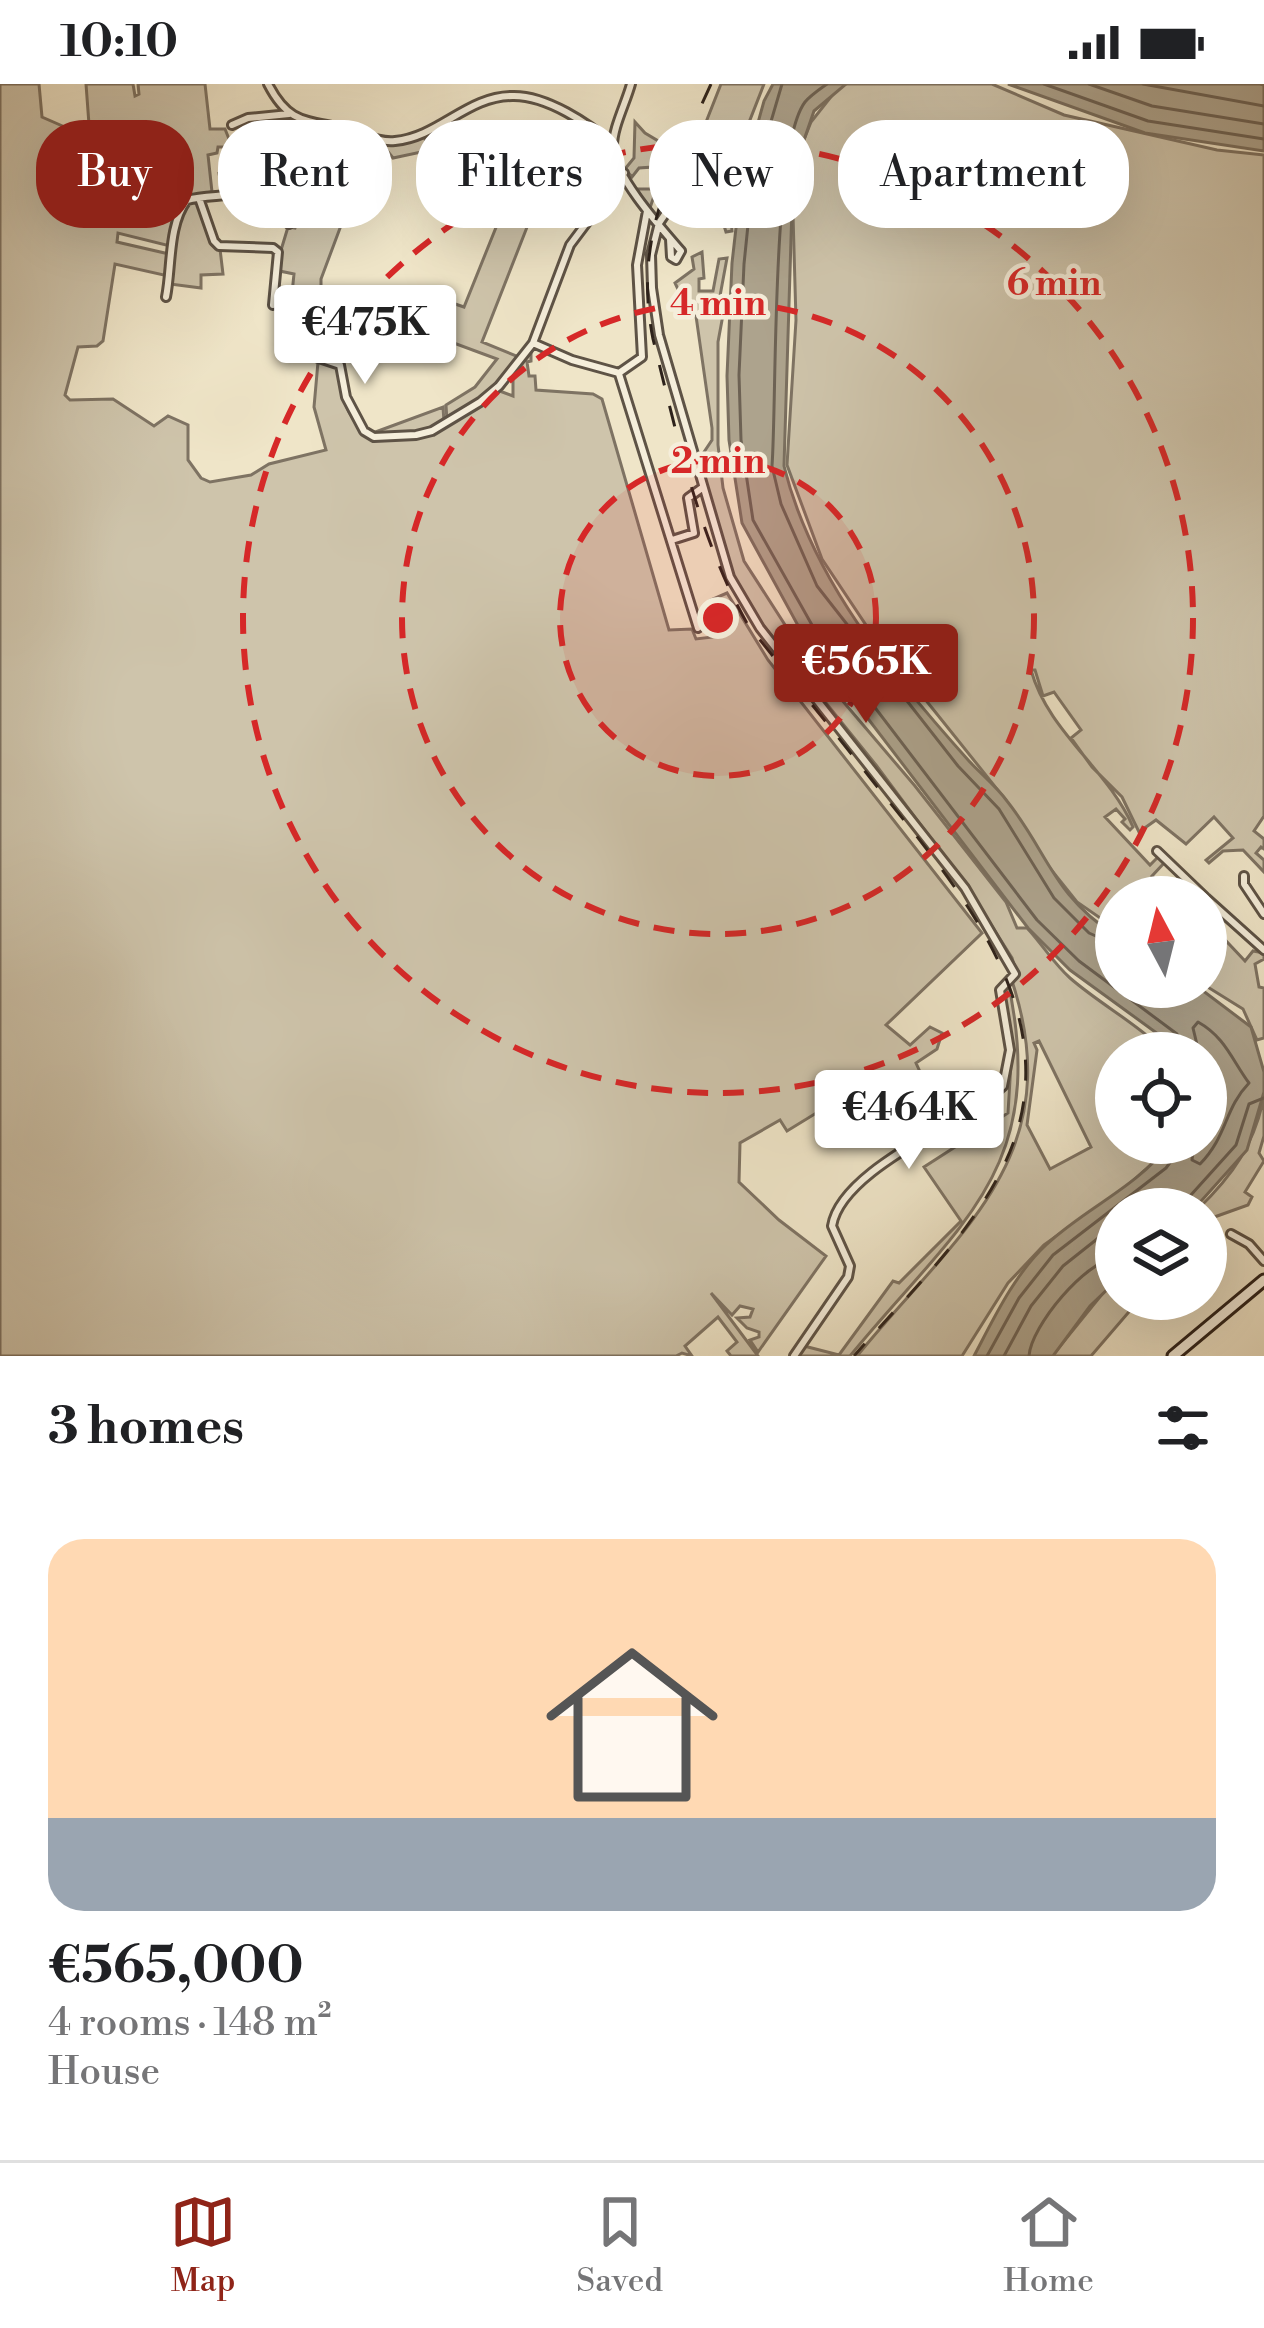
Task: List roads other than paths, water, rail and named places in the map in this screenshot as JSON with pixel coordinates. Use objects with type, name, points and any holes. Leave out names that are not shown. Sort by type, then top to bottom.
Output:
[{"type":"main road","points":[[1173,1356],[1264,1280]]},
{"type":"street","points":[[268,84],[301,120]]},
{"type":"street","points":[[620,120],[631,84]]},
{"type":"street","points":[[449,120],[481,100],[518,95],[574,120]]},
{"type":"street","points":[[243,120],[292,114]]},
{"type":"street","points":[[619,374],[644,352],[638,325],[637,265],[647,211],[625,175]]},
{"type":"street","points":[[166,297],[182,206],[187,200],[218,195]]},
{"type":"street","points":[[200,198],[219,246],[278,252],[273,305]]},
{"type":"street","points":[[319,329],[316,357],[340,365],[346,397],[364,431],[374,436],[416,436],[446,423],[500,386],[533,343],[570,245],[583,228]]},
{"type":"street","points":[[658,228],[650,268],[658,335],[719,547],[741,599],[965,888],[1015,974],[1000,990],[1010,1050],[1004,1086],[903,1150],[837,1211],[832,1226],[850,1266],[848,1277],[794,1356]]},
{"type":"street","points":[[662,228],[670,239]]},
{"type":"street","points":[[533,343],[619,374]]},
{"type":"street","points":[[619,374],[698,628]]},
{"type":"street","points":[[672,540],[694,533],[688,498],[702,488]]},
{"type":"street","points":[[1157,851],[1183,876]]},
{"type":"street","points":[[1244,876],[1244,884],[1264,914]]},
{"type":"street","points":[[1227,917],[1264,950]]},
{"type":"street","points":[[1231,1234],[1249,1244],[1264,1261]]},
{"type":"water","points":[[773,84],[846,84],[814,111],[811,120],[759,120]]},
{"type":"water","points":[[1008,84],[1264,85],[1264,151],[1145,133],[1129,127],[1129,120],[1109,120]]},
{"type":"water","points":[[736,228],[791,228],[784,466],[797,508],[835,587],[884,660],[1003,796],[1064,889],[1095,920],[1095,988],[1028,928],[801,631],[742,523],[729,440]]},
{"type":"water","points":[[1122,1008],[1226,1008],[1251,1027],[1264,1072],[1264,1092],[1247,1150],[1213,1188],[1123,1188],[1151,1164],[1227,1164],[1227,1032],[1155,1032]]},
{"type":"water","points":[[1095,1207],[1095,1301],[1053,1356],[974,1356],[1014,1283],[1046,1245]]},
{"type":"railway","points":[[711,84],[670,177],[648,269],[653,339],[703,522],[748,625],[911,829],[973,916],[999,962],[1017,1010],[1025,1059],[1022,1110],[991,1190],[936,1264],[854,1356]]}]
